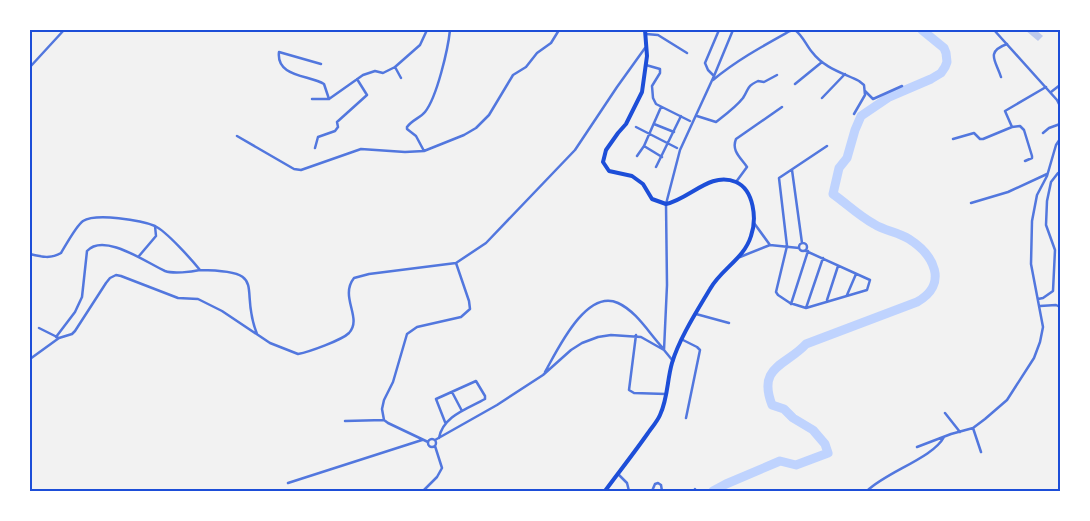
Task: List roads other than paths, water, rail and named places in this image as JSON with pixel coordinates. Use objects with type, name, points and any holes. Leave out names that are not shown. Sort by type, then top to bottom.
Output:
[{"type":"highway","points":[[605,491],[656,422],[667,394],[673,362],[683,340],[713,284],[740,257],[751,236],[754,223],[748,192],[736,182],[726,179],[713,181],[678,200],[666,204],[652,199],[643,184],[632,176],[609,171],[603,162],[602,158],[608,147],[626,124],[642,92],[646,65],[646,32]]},
{"type":"street","points":[[30,67],[64,30]]},
{"type":"street","points":[[312,99],[328,99],[370,72],[383,73],[395,68],[420,45],[427,30]]},
{"type":"street","points":[[424,151],[416,136],[407,127],[429,106],[448,48],[450,30]]},
{"type":"street","points":[[237,136],[294,169],[301,170],[360,149],[405,152],[424,151],[464,135],[482,123],[495,106],[513,75],[526,67],[537,53],[551,43],[558,30]]},
{"type":"street","points":[[714,76],[708,70],[705,63],[718,30]]},
{"type":"street","points":[[664,350],[668,285],[666,204],[680,150],[697,116],[733,30]]},
{"type":"street","points":[[712,81],[733,64],[790,31],[795,30],[811,52],[822,62],[859,81],[873,99],[902,86]]},
{"type":"street","points":[[994,30],[1051,92],[1060,106],[1060,124],[1048,128],[1044,133]]},
{"type":"street","points":[[646,32],[658,35],[687,53]]},
{"type":"street","points":[[1001,77],[994,54],[995,50],[1007,44]]},
{"type":"street","points":[[39,328],[57,338],[72,334],[110,278],[116,275],[178,298],[198,299],[222,311],[270,343],[298,354],[341,339],[351,331],[354,320],[348,291],[354,278],[369,274],[456,263],[486,243],[563,165],[583,140],[647,45]]},
{"type":"street","points":[[321,64],[279,52],[280,61],[286,70],[292,74],[310,78],[324,84],[328,92],[328,99]]},
{"type":"street","points":[[795,84],[822,62]]},
{"type":"street","points":[[646,65],[660,69],[660,73],[652,86],[656,104],[690,121]]},
{"type":"street","points":[[395,68],[401,78]]},
{"type":"street","points":[[822,98],[844,74]]},
{"type":"street","points":[[697,116],[716,122],[742,98],[748,86],[758,80],[764,82],[777,75]]},
{"type":"street","points":[[315,148],[318,137],[335,130],[338,127],[337,122],[367,95],[357,79]]},
{"type":"street","points":[[1051,92],[1060,85]]},
{"type":"street","points":[[1012,127],[1005,111],[1046,87]]},
{"type":"street","points":[[854,114],[862,101],[865,90]]},
{"type":"street","points":[[637,156],[644,146],[661,107]]},
{"type":"street","points":[[736,182],[747,167],[735,152],[734,144],[736,139],[782,107]]},
{"type":"street","points":[[656,167],[681,116]]},
{"type":"street","points":[[654,124],[674,132]]},
{"type":"street","points":[[953,139],[974,133],[980,139],[983,139],[1012,127],[1020,126],[1024,130],[1032,156],[1032,158],[1025,161]]},
{"type":"street","points":[[636,127],[677,148]]},
{"type":"street","points":[[917,447],[973,428],[1006,400],[1034,358],[1043,327],[1031,264],[1031,235],[1035,203],[1056,145],[1060,139]]},
{"type":"street","points":[[644,146],[662,157]]},
{"type":"street","points":[[740,257],[770,245],[787,246],[799,248],[802,251],[807,251],[870,280],[867,290],[806,308],[791,304],[776,292],[787,246],[778,180],[827,146]]},
{"type":"street","points":[[792,170],[802,243],[799,248]]},
{"type":"street","points":[[1038,298],[1043,298],[1053,291],[1055,250],[1046,225],[1047,201],[1051,182],[1058,173]]},
{"type":"street","points":[[972,203],[1008,192],[1047,174]]},
{"type":"street","points":[[30,254],[49,258],[62,253],[74,231],[81,223],[101,216],[133,220],[155,226],[200,270]]},
{"type":"street","points":[[754,223],[770,245]]},
{"type":"street","points":[[139,257],[156,236],[155,226]]},
{"type":"street","points":[[791,304],[807,251],[806,245],[802,243]]},
{"type":"street","points":[[30,359],[57,338],[75,312],[82,297],[87,251],[89,248],[104,244],[139,257],[172,273],[200,270],[236,273],[245,278],[250,288],[251,317],[258,336]]},
{"type":"street","points":[[1055,250],[1060,248]]},
{"type":"street","points":[[806,308],[823,258]]},
{"type":"street","points":[[384,420],[382,409],[384,400],[393,382],[407,334],[417,327],[461,317],[470,310],[469,301],[456,263]]},
{"type":"street","points":[[827,301],[838,266]]},
{"type":"street","points":[[847,296],[856,274]]},
{"type":"street","points":[[543,376],[574,323],[590,307],[602,301],[610,300],[630,310],[673,362]]},
{"type":"street","points":[[1040,306],[1056,305],[1060,307]]},
{"type":"street","points":[[696,314],[729,323]]},
{"type":"street","points":[[428,442],[439,438],[497,405],[543,376],[571,350],[582,343],[598,337],[611,335],[636,335],[664,350]]},
{"type":"street","points":[[636,335],[629,390],[634,393],[667,394]]},
{"type":"street","points":[[683,340],[700,350],[686,418]]},
{"type":"street","points":[[439,438],[445,422],[485,399],[476,381],[436,399],[445,422]]},
{"type":"street","points":[[452,392],[462,411]]},
{"type":"street","points":[[945,414],[960,432]]},
{"type":"street","points":[[345,421],[384,420],[428,442],[430,447],[435,446]]},
{"type":"street","points":[[973,428],[981,452]]},
{"type":"street","points":[[866,491],[940,445],[945,436]]},
{"type":"street","points":[[288,483],[424,440]]},
{"type":"street","points":[[423,491],[437,477],[442,468],[435,440]]},
{"type":"street","points":[[618,474],[627,484],[630,491]]},
{"type":"street","points":[[652,491],[655,484],[658,483],[662,491]]},
{"type":"waterway","points":[[713,491],[780,461],[796,465],[828,453],[825,444],[813,430],[793,418],[784,409],[772,405],[768,392],[768,382],[771,374],[806,344],[917,302],[927,295],[933,287],[935,278],[931,261],[918,246],[909,239],[869,221],[833,194],[839,168],[847,158],[861,116],[889,97],[931,79],[941,73],[945,67],[947,62],[944,48],[922,30]]}]
